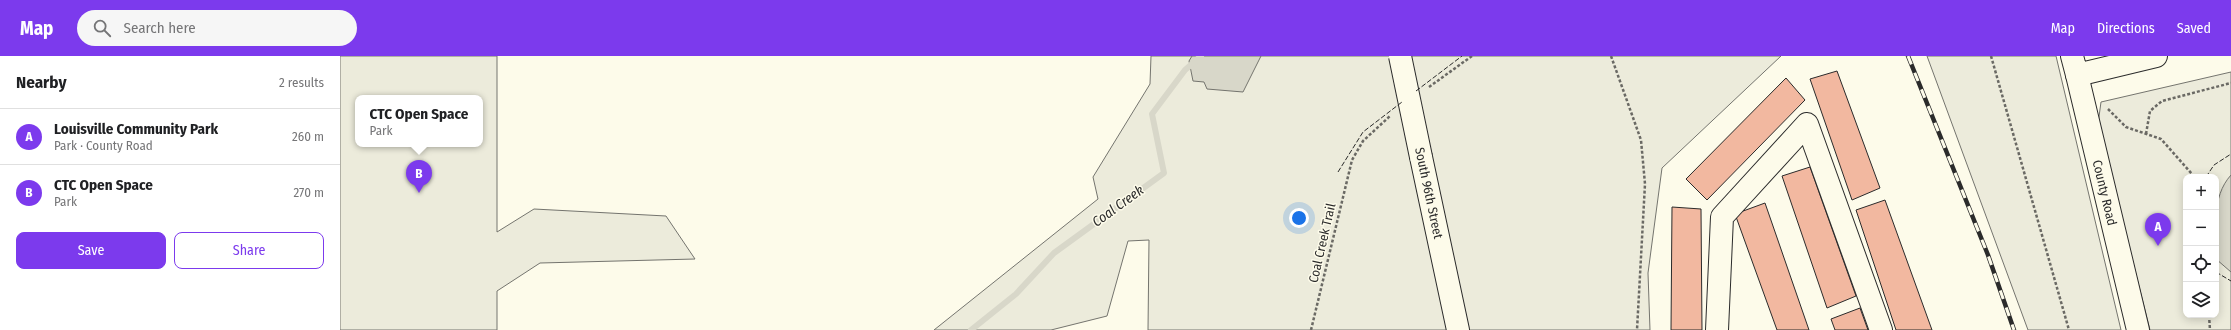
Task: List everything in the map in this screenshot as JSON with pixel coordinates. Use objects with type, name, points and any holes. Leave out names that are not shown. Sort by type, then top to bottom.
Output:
[{"type":"main road","name":"South 96th Street","points":[[1400,56],[1458,330]]},
{"type":"main road","points":[[2074,66],[2156,56]]},
{"type":"main road","name":"County Road","points":[[2074,66],[2138,330]]},
{"type":"main road","points":[[1717,330],[1722,217],[1807,124],[1881,330]]},
{"type":"path","points":[[1611,56],[1641,140],[1645,184],[1637,330]]},
{"type":"path","points":[[1991,56],[2069,330]]},
{"type":"path","points":[[2146,134],[2150,111],[2162,101],[2231,83]]},
{"type":"path","points":[[2106,107],[2126,127],[2160,139],[2192,174]]},
{"type":"path","name":"Coal Creek Trail","points":[[1311,330],[1352,160]]},
{"type":"path","points":[[2209,318],[2210,330]]},
{"type":"shaded area","points":[[340,56],[497,56],[497,232],[534,209],[666,216],[695,259],[540,263],[497,291],[497,330],[340,330]]},
{"type":"shaded area","points":[[1151,56],[1781,56],[1662,168],[1648,273],[1650,330],[1148,330],[1149,240],[1128,241],[1107,316],[1051,330],[934,330],[1098,199],[1093,177],[1150,84]]},
{"type":"shaded area","points":[[1192,56],[1261,56],[1243,92],[1207,89],[1204,82],[1193,81],[1189,61]]},
{"type":"shaded area","points":[[1927,56],[2056,56],[2121,330],[2028,330]]},
{"type":"shaded area","points":[[2231,72],[2231,330],[2150,330],[2098,124],[2101,102]]},
{"type":"shaded area","points":[[2231,175],[2231,272],[2219,262],[2219,197]]},
{"type":"building","points":[[1837,71],[1880,188],[1852,200],[1810,79]]},
{"type":"building","points":[[1786,78],[1805,100],[1707,200],[1686,179]]},
{"type":"building","points":[[1810,167],[1856,296],[1827,308],[1782,176]]},
{"type":"building","points":[[1885,200],[1932,330],[1896,330],[1856,210]]},
{"type":"building","points":[[1765,203],[1809,330],[1777,330],[1735,214]]},
{"type":"building","points":[[1672,207],[1701,209],[1702,330],[1671,330]]},
{"type":"building","points":[[1860,308],[1868,330],[1835,330],[1831,319]]},
{"type":"waterway","name":"Coal Creek","points":[[971,330],[1016,294],[1054,253],[1164,173],[1152,114],[1185,70],[1201,56]]},
{"type":"railway","points":[[1908,56],[1988,255],[2014,330]]},
{"type":"fence","points":[[1416,91],[1462,56]]},
{"type":"fence","points":[[1338,172],[1363,132],[1402,102]]},
{"type":"fence","points":[[2208,174],[2214,165],[2231,154]]},
{"type":"fence","points":[[2219,274],[2231,281]]},
{"type":"place","name":"CTC Open Space","points":[[419,193]]},
{"type":"place","name":"Louisville Community Park","points":[[2158,246]]}]
